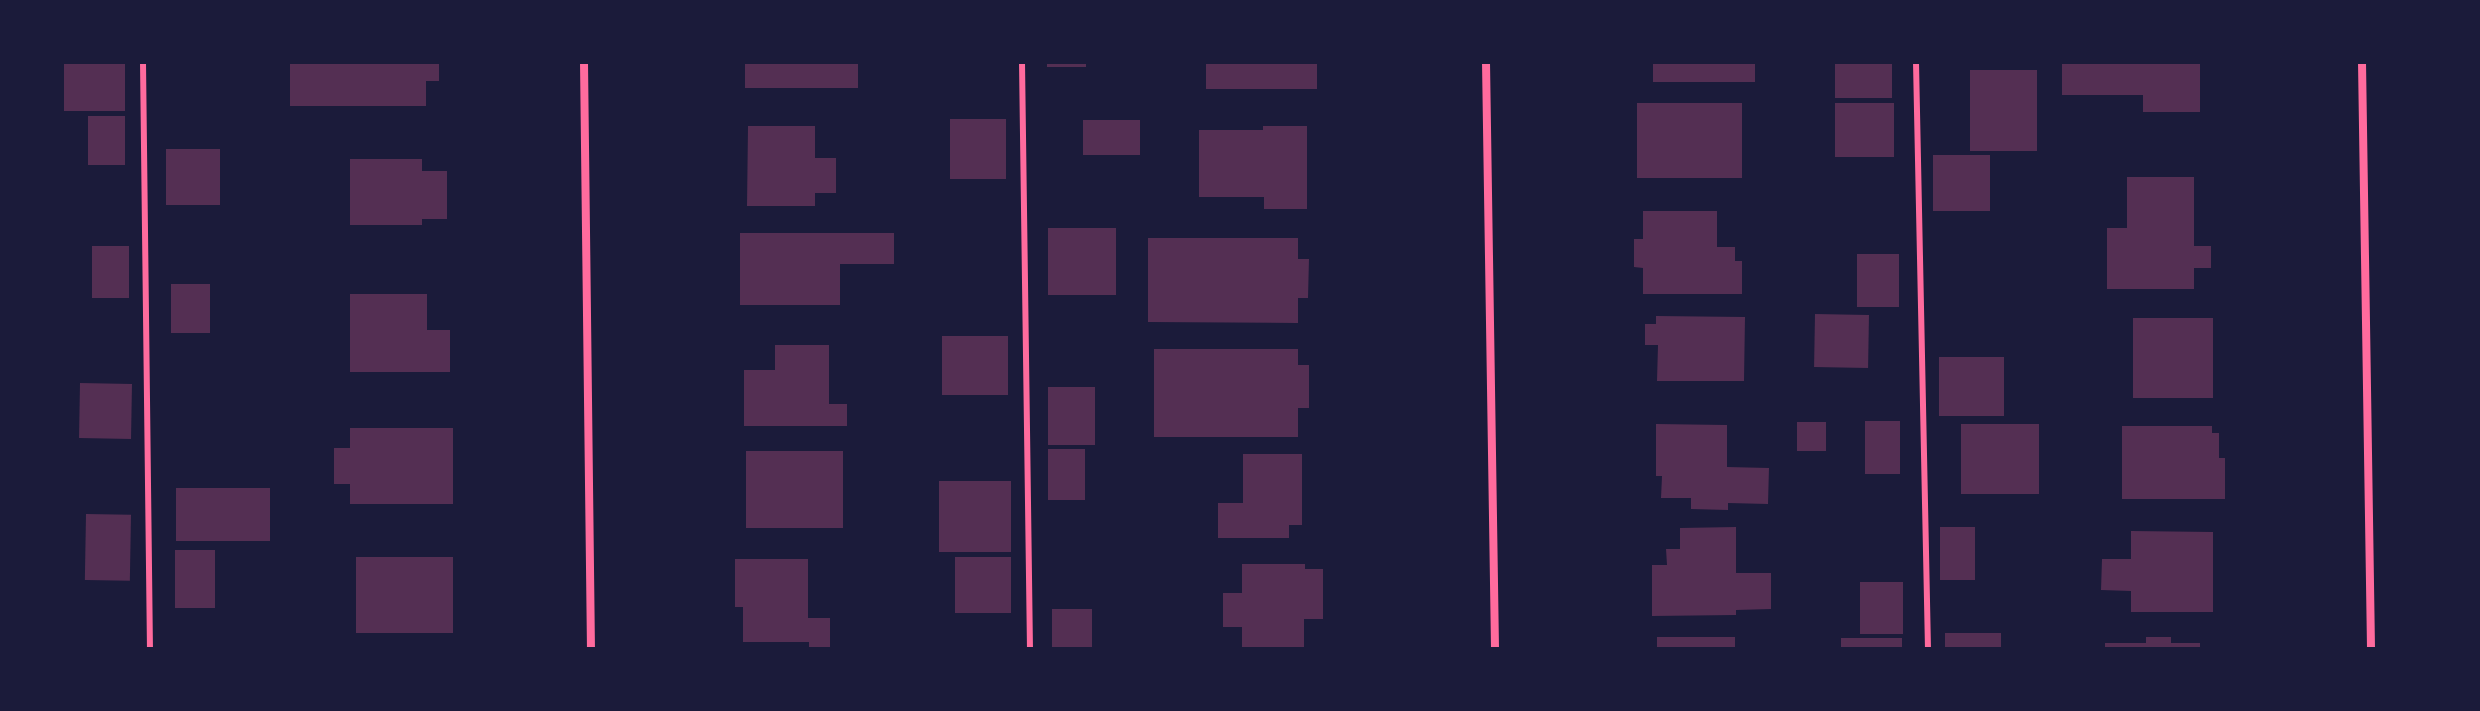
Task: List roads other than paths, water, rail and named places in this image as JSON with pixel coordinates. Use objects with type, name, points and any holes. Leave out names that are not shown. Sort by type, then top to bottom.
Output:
[{"type":"street","points":[[584,62],[591,649]]},
{"type":"street","points":[[1486,62],[1495,649]]},
{"type":"street","points":[[2362,62],[2371,649]]},
{"type":"lane","points":[[143,62],[150,649]]},
{"type":"lane","points":[[1022,62],[1030,649]]},
{"type":"lane","points":[[1916,62],[1928,649]]}]
